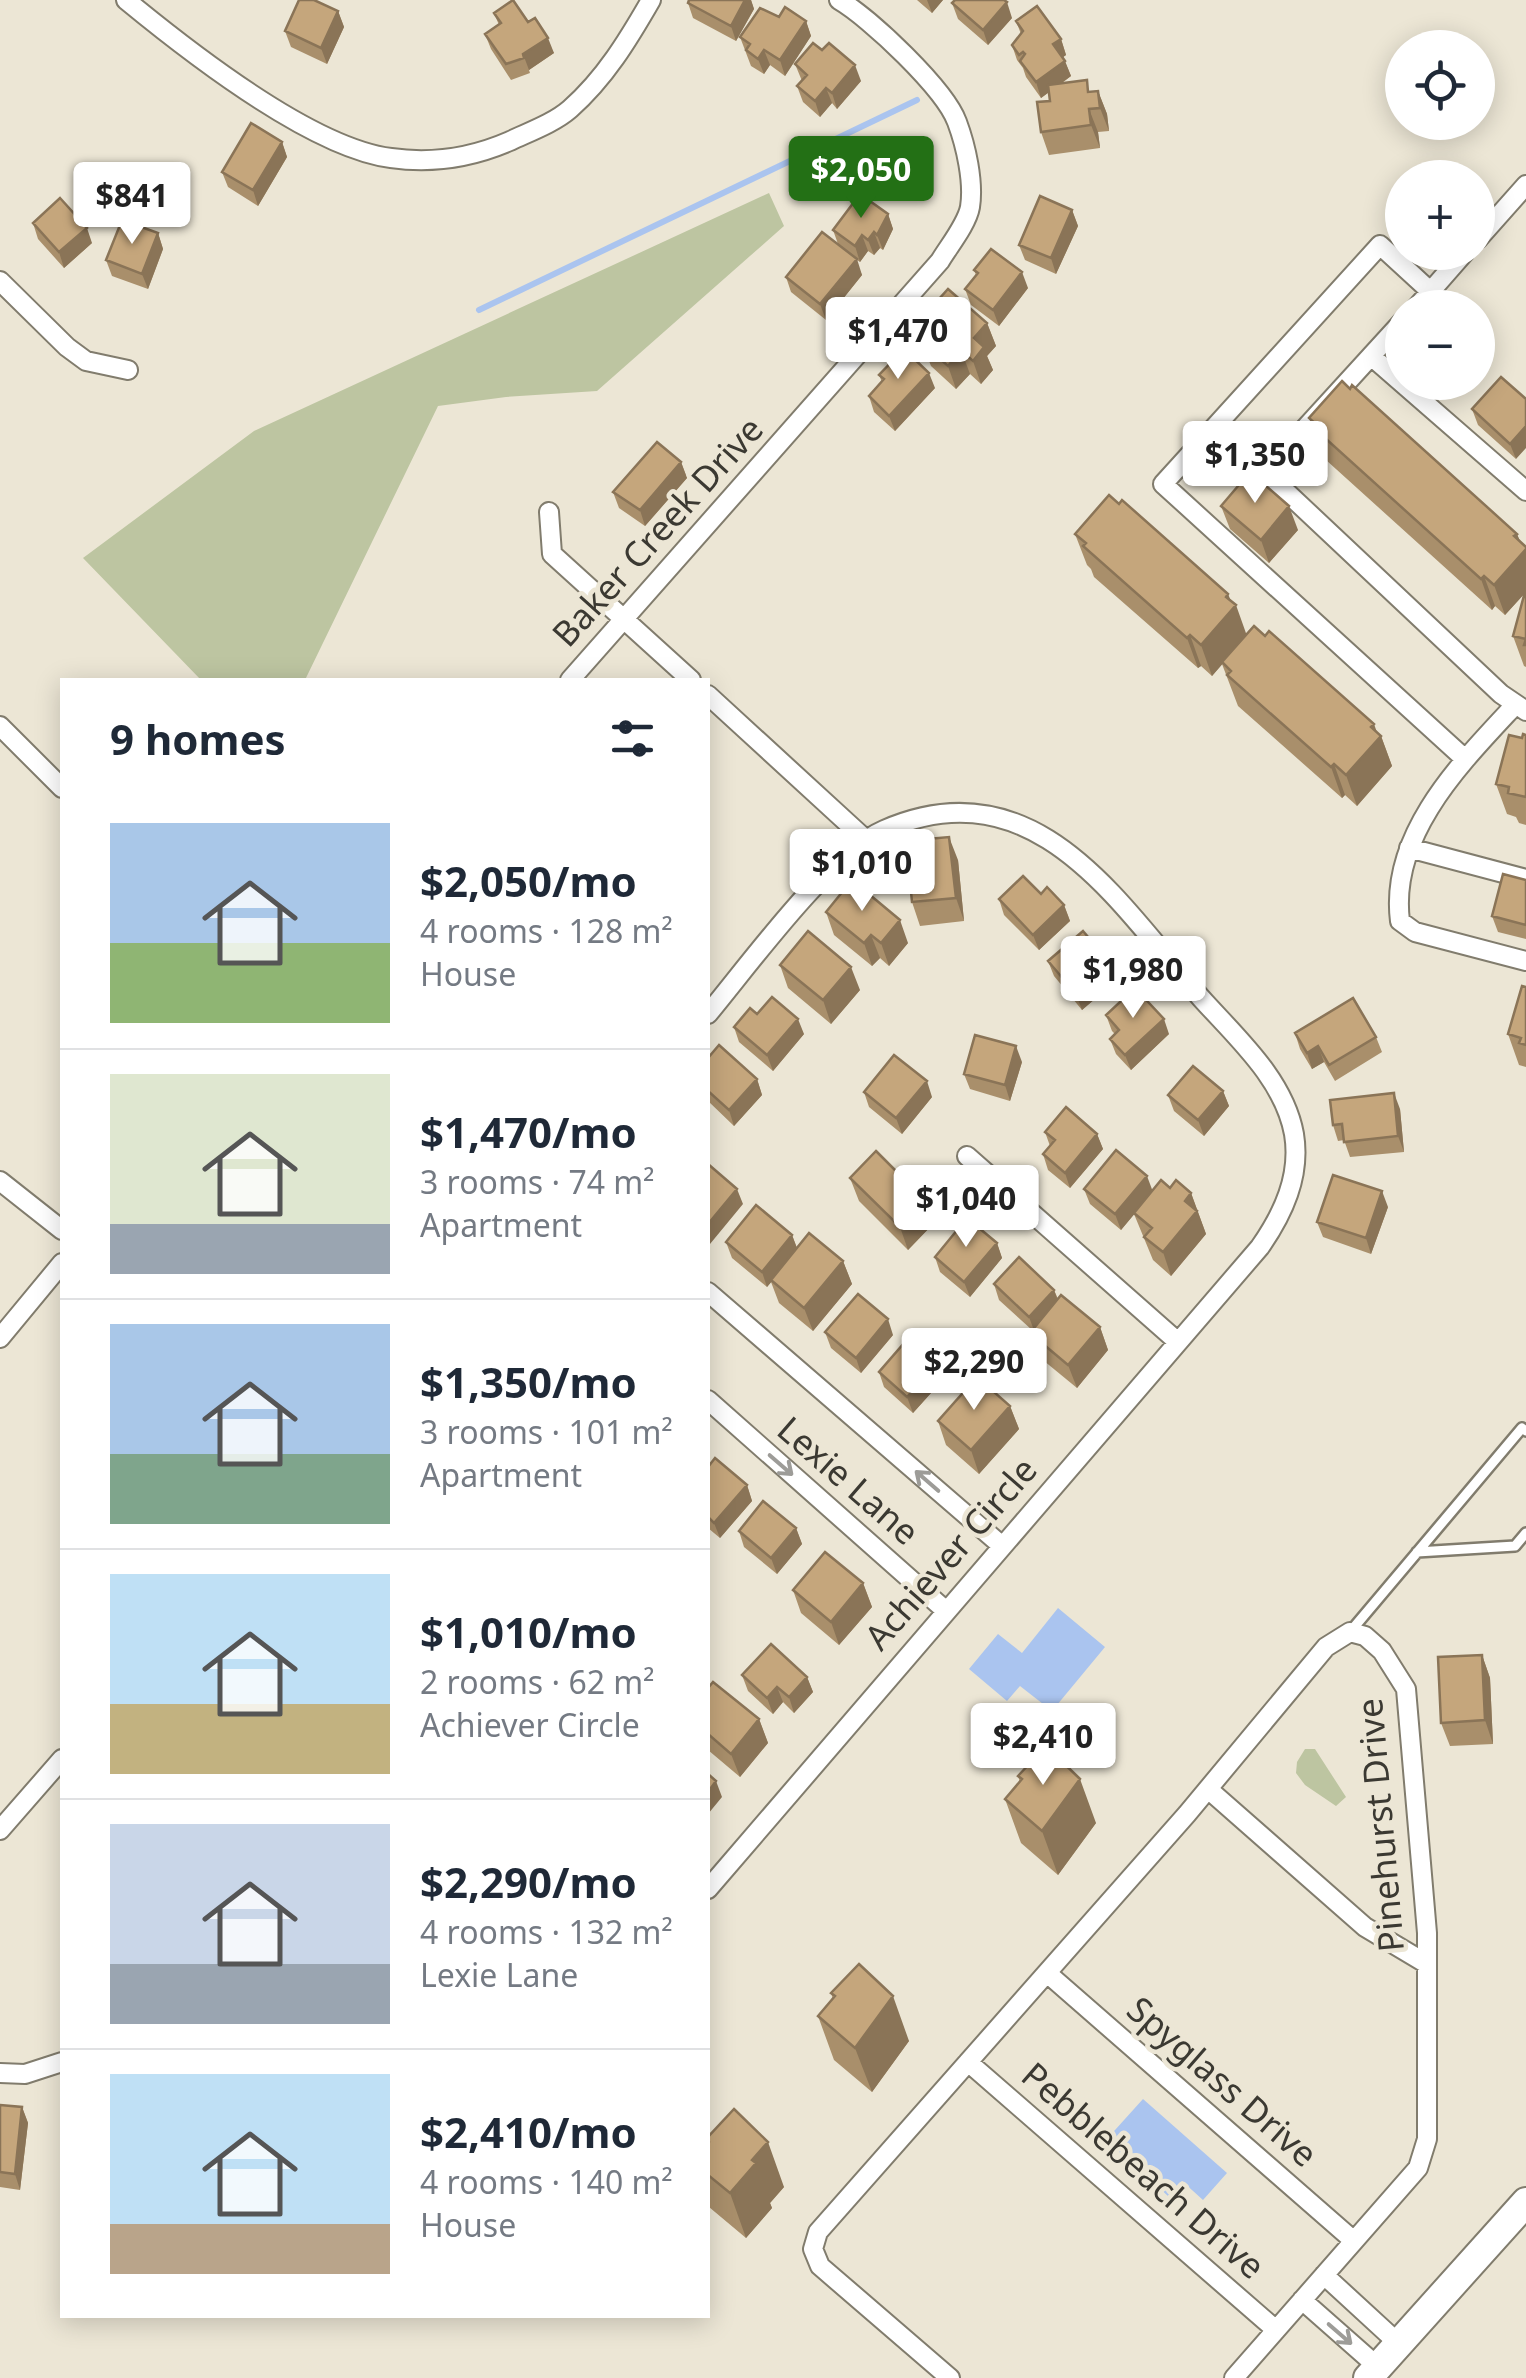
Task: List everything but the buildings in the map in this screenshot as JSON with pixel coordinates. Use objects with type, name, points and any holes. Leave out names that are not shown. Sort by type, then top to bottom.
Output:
[{"type":"main road","points":[[1373,2372],[1526,2202]]},
{"type":"street","points":[[126,0],[192,54],[308,126],[359,150],[390,158],[425,160],[458,159],[491,149],[566,113],[622,49],[652,0]]},
{"type":"street","name":"Baker Creek Drive","points":[[572,678],[940,261],[970,209],[968,162],[956,119],[916,67],[856,10],[839,0]]},
{"type":"street","points":[[1495,220],[1526,185]]},
{"type":"street","points":[[1428,290],[1380,245],[1162,484],[1465,759]]},
{"type":"street","points":[[1432,290],[1449,270]]},
{"type":"street","points":[[0,281],[86,362],[128,370]]},
{"type":"street","points":[[1385,341],[1265,472],[1520,708],[1453,772],[1409,848],[1396,893],[1400,921],[1416,932],[1526,960]]},
{"type":"street","points":[[1371,356],[1526,491]]},
{"type":"street","points":[[549,512],[552,554],[688,678]]},
{"type":"street","points":[[710,698],[865,838]]},
{"type":"street","points":[[0,726],[60,786]]},
{"type":"street","name":"Achiever Circle","points":[[710,1012],[799,906],[865,838],[923,816],[961,810],[1006,819],[1044,835],[1071,853],[1115,895],[1252,1054],[1278,1093],[1294,1134],[1289,1196],[1280,1218],[1260,1247],[1000,1545],[710,1888]]},
{"type":"street","points":[[1409,848],[1526,878]]},
{"type":"street","points":[[967,1156],[1178,1342]]},
{"type":"street","points":[[0,1181],[60,1228]]},
{"type":"street","points":[[0,1338],[60,1266]]},
{"type":"street","name":"Lexie Lane","points":[[710,1294],[1000,1545]]},
{"type":"street","name":"Lexie Lane","points":[[710,1402],[945,1610]]},
{"type":"street","name":"Pinehurst Drive","points":[[950,2378],[820,2266],[813,2248],[818,2232],[1208,1789],[1326,1647],[1350,1632],[1364,1636],[1382,1650],[1406,1689],[1427,1964],[1427,2139],[1418,2168],[1234,2378]]},
{"type":"street","points":[[0,1830],[60,1761]]},
{"type":"street","points":[[1208,1789],[1365,1927],[1427,1964]]},
{"type":"street","name":"Spyglass Drive","points":[[1047,1973],[1354,2241]]},
{"type":"street","name":"Pebblebeach Drive","points":[[968,2062],[1276,2330]]},
{"type":"street","points":[[0,2073],[25,2074],[60,2063]]},
{"type":"street","points":[[1324,2275],[1398,2344]]},
{"type":"street","points":[[1302,2300],[1373,2372]]},
{"type":"lane","points":[[1350,1632],[1522,1428],[1526,1431]]},
{"type":"lane","points":[[1417,1552],[1515,1546],[1526,1533]]},
{"type":"green space","points":[[769,193],[784,226],[597,391],[438,406],[306,678],[199,678],[83,558],[254,431]]},
{"type":"green space","points":[[1305,1749],[1315,1749],[1346,1797],[1336,1806],[1305,1785],[1296,1773]]},
{"type":"water","points":[[1058,1608],[1105,1647],[1052,1711],[1020,1686],[1007,1701],[969,1669],[998,1634],[1022,1653]]},
{"type":"water","points":[[1143,2099],[1227,2173],[1203,2200],[1182,2181],[1168,2196],[1106,2140]]},
{"type":"waterway","points":[[479,310],[917,100]]}]
